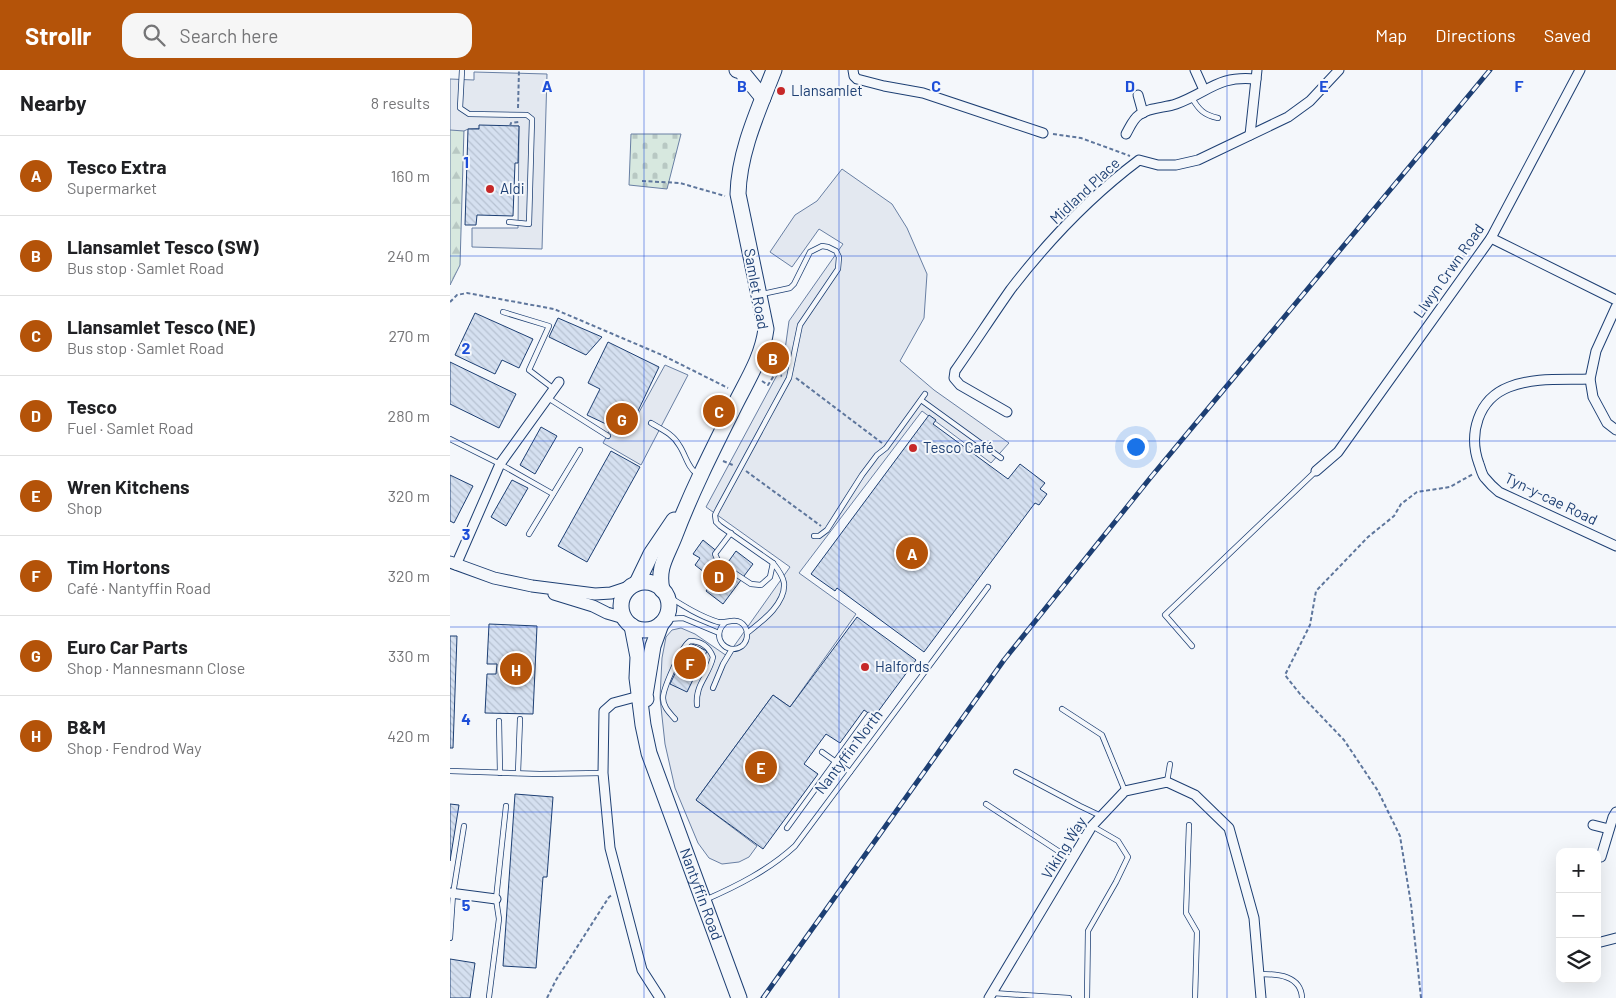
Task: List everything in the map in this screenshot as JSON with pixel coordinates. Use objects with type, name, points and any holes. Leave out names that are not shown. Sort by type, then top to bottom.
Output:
[{"type":"main road","points":[[736,70],[741,71],[763,98]]},
{"type":"main road","name":"Samlet Road","points":[[664,592],[660,571],[663,561],[689,498],[731,412],[753,372],[764,342],[766,329],[740,201],[738,179],[756,116],[774,70]]},
{"type":"main road","name":"Samlet Road","points":[[634,584],[651,554],[689,498]]},
{"type":"main road","points":[[651,583],[664,592],[669,607],[664,621],[656,628],[644,630],[628,622],[621,604],[627,591],[634,584],[651,583]]},
{"type":"main road","name":"Nantyffin Road","points":[[642,695],[653,646],[664,621]]},
{"type":"main road","name":"Nantyffin Road","points":[[628,622],[638,657],[637,678],[663,789],[702,901],[739,998]]},
{"type":"street","points":[[853,70],[854,76],[857,78],[884,86],[922,93],[1043,133]]},
{"type":"street","points":[[1195,70],[1204,90]]},
{"type":"street","name":"Midland Place","points":[[1007,412],[960,385],[954,378],[955,371],[1012,289],[1066,225],[1117,176],[1139,160],[1158,165],[1176,165],[1198,160],[1288,117],[1310,101],[1339,70]]},
{"type":"street","name":"Llwyn Crwn Road","points":[[1316,471],[1338,452],[1491,238],[1580,70]]},
{"type":"street","points":[[1126,134],[1133,121],[1143,113],[1177,104],[1226,80],[1257,74],[1250,135]]},
{"type":"street","points":[[1138,95],[1143,113]]},
{"type":"street","points":[[1491,238],[1616,300]]},
{"type":"street","points":[[1616,307],[1596,351],[1590,380],[1593,397],[1607,423],[1616,430]]},
{"type":"street","name":"Tyn-y-cae Road","points":[[1590,380],[1529,381],[1510,386],[1496,394],[1486,403],[1478,419],[1474,436],[1475,452],[1484,477],[1499,492],[1616,546]]},
{"type":"street","points":[[557,385],[500,464],[453,563],[494,578],[532,586],[595,594],[611,593],[634,584]]},
{"type":"street","points":[[532,586],[628,622]]},
{"type":"street","points":[[642,695],[613,704],[604,711],[603,773],[610,848],[642,970],[660,998]]},
{"type":"street","points":[[1125,791],[1167,782],[1195,795],[1229,828],[1254,918],[1261,998]]},
{"type":"street","name":"Viking Way","points":[[990,995],[1084,838],[1092,826],[1125,791]]},
{"type":"street","points":[[1601,857],[1616,812]]},
{"type":"street","points":[[1593,825],[1609,829]]},
{"type":"street","points":[[452,893],[496,899]]},
{"type":"street","points":[[1601,942],[1616,938]]},
{"type":"lane","points":[[462,70],[460,108],[470,114],[527,115],[532,119],[529,224],[508,222]]},
{"type":"lane","points":[[1191,97],[1199,110],[1207,116],[1218,118]]},
{"type":"lane","points":[[747,632],[763,620],[777,604],[784,583],[773,563],[716,522],[716,515],[739,468],[789,378],[800,326],[838,268],[839,257],[836,251],[828,246],[815,248],[810,252],[794,284],[790,288],[758,295]]},
{"type":"lane","points":[[503,312],[549,326],[529,370],[557,385]]},
{"type":"lane","points":[[814,536],[823,534],[827,530],[862,474],[877,455],[886,448],[925,394]]},
{"type":"lane","points":[[548,398],[608,436]]},
{"type":"lane","points":[[921,400],[1001,458]]},
{"type":"lane","points":[[651,423],[668,432],[678,442],[690,469],[700,477]]},
{"type":"lane","points":[[450,439],[553,494]]},
{"type":"lane","points":[[529,534],[580,450]]},
{"type":"lane","points":[[1192,646],[1165,615],[1316,471]]},
{"type":"lane","points":[[731,533],[715,554],[718,563],[751,584],[761,585],[770,577],[773,563]]},
{"type":"lane","name":"Nantyffin North","points":[[702,901],[756,875],[795,846],[988,587]]},
{"type":"lane","points":[[664,592],[685,608],[720,622],[730,620],[740,622],[747,632],[744,644],[732,649],[723,664],[713,688]]},
{"type":"lane","points":[[664,621],[683,618],[719,633]]},
{"type":"lane","points":[[726,622],[719,633],[724,646],[732,649]]},
{"type":"lane","points":[[675,719],[664,704],[664,690],[685,644],[693,640],[707,647],[713,658],[696,694],[697,705]]},
{"type":"lane","points":[[1062,709],[1102,735],[1125,791]]},
{"type":"lane","points":[[787,828],[869,715]]},
{"type":"lane","points":[[518,773],[520,719]]},
{"type":"lane","points":[[499,721],[500,772]]},
{"type":"lane","points":[[822,752],[850,772]]},
{"type":"lane","points":[[1167,782],[1170,764]]},
{"type":"lane","points":[[450,771],[603,773]]},
{"type":"lane","points":[[1016,772],[1101,816]]},
{"type":"lane","points":[[986,804],[1072,860]]},
{"type":"lane","points":[[489,997],[500,919],[496,899],[506,806]]},
{"type":"lane","points":[[1189,825],[1186,913],[1197,932],[1194,998]]},
{"type":"lane","points":[[450,938],[452,893],[464,826]]},
{"type":"lane","points":[[1087,998],[1088,931],[1128,857],[1118,841],[1092,826]]},
{"type":"lane","points":[[1070,830],[1084,838]]},
{"type":"lane","points":[[450,868],[457,870]]},
{"type":"lane","points":[[1259,974],[1278,974],[1289,978],[1298,984],[1302,998]]},
{"type":"lane","points":[[990,995],[1069,998]]},
{"type":"path","points":[[510,126],[511,123],[519,123],[519,70]]},
{"type":"path","points":[[1043,133],[1081,138],[1139,160]]},
{"type":"path","points":[[642,181],[680,183],[740,201]]},
{"type":"path","points":[[450,302],[457,295],[467,293],[554,309],[662,355],[729,388]]},
{"type":"path","points":[[760,380],[768,385],[775,374],[797,378],[886,448]]},
{"type":"path","points":[[723,461],[749,473],[827,530]]},
{"type":"path","points":[[1421,998],[1411,904],[1400,836],[1378,791],[1344,740],[1300,694],[1285,675],[1310,626],[1316,591],[1368,537],[1394,516],[1401,504],[1417,492],[1450,486],[1481,470]]},
{"type":"path","points":[[547,998],[556,980],[608,897],[622,890]]},
{"type":"green space","points":[[450,129],[464,129],[460,265],[450,285]]},
{"type":"green space","points":[[631,134],[681,134],[667,189],[629,185]]},
{"type":"shaded area","points":[[474,72],[547,74],[542,249],[472,247],[472,228],[518,228],[519,126],[468,129],[464,131],[450,130],[450,79],[474,80]]},
{"type":"shaded area","points":[[842,169],[892,204],[907,228],[927,274],[924,318],[900,361],[934,390],[1009,443],[991,463],[922,411],[799,573],[856,614],[790,707],[773,695],[696,800],[757,846],[749,857],[739,862],[722,864],[709,858],[698,843],[675,788],[665,744],[660,698],[662,658],[666,637],[672,630],[681,628],[695,634],[727,656],[790,567],[706,507],[783,364],[789,321],[843,244],[819,229],[792,267],[770,252],[795,215],[817,201]]},
{"type":"shaded area","points":[[665,365],[688,375],[641,465],[603,443],[611,428],[627,434]]},
{"type":"building","name":"Aldi","points":[[479,125],[519,126],[518,163],[515,163],[513,216],[477,215],[476,225],[465,225],[468,129],[479,129]]},
{"type":"building","points":[[475,313],[533,339],[519,368],[502,360],[495,374],[455,355]]},
{"type":"building","points":[[558,318],[602,337],[586,355],[549,337]]},
{"type":"building","points":[[608,342],[659,367],[627,434],[587,415],[600,389],[588,383]]},
{"type":"building","points":[[450,362],[516,394],[499,428],[450,404]]},
{"type":"building","points":[[929,415],[936,420],[933,424],[1008,479],[1020,464],[1045,483],[1040,489],[1047,494],[1039,505],[1035,503],[924,652],[837,588],[835,591],[811,574]]},
{"type":"building","points":[[541,427],[557,436],[535,474],[520,465]]},
{"type":"building","points":[[611,451],[640,467],[587,562],[558,546]]},
{"type":"building","points":[[450,475],[473,486],[454,523],[450,521]]},
{"type":"building","points":[[512,480],[528,488],[506,526],[491,517]]},
{"type":"building","points":[[703,540],[719,553],[715,557],[726,565],[736,551],[753,564],[723,604],[706,591],[714,580],[695,565],[700,558],[693,554]]},
{"type":"building","points":[[857,617],[916,660],[874,717],[864,710],[840,743],[826,734],[804,764],[818,774],[763,849],[696,800],[773,695],[790,707]]},
{"type":"building","points":[[489,624],[537,626],[533,714],[485,713],[487,674],[496,674],[497,664],[487,664]]},
{"type":"building","points":[[450,636],[457,636],[453,748],[450,748]]},
{"type":"building","points":[[690,643],[707,651],[687,692],[670,684]]},
{"type":"building","points":[[515,794],[553,797],[547,877],[543,877],[536,968],[503,966]]},
{"type":"building","points":[[450,804],[459,805],[450,861]]},
{"type":"building","points":[[450,959],[475,963],[470,998],[450,998]]},
{"type":"railway","points":[[763,998],[1004,660],[1151,477],[1490,70]]},
{"type":"place","name":"Llansamlet","points":[[781,91]]},
{"type":"place","name":"Aldi","points":[[490,189]]},
{"type":"place","name":"Llansamlet Tesco (SW)","points":[[773,358]]},
{"type":"place","name":"Llansamlet Tesco (NE)","points":[[719,411]]},
{"type":"place","name":"Euro Car Parts","points":[[622,419]]},
{"type":"place","name":"Tesco Café","points":[[913,448]]},
{"type":"place","name":"Tesco Extra","points":[[912,553]]},
{"type":"place","name":"Tesco","points":[[719,576]]},
{"type":"place","name":"Tim Hortons","points":[[690,663]]},
{"type":"place","name":"Halfords","points":[[865,667]]},
{"type":"place","name":"B&M","points":[[516,669]]},
{"type":"place","name":"Wren Kitchens","points":[[761,767]]}]
